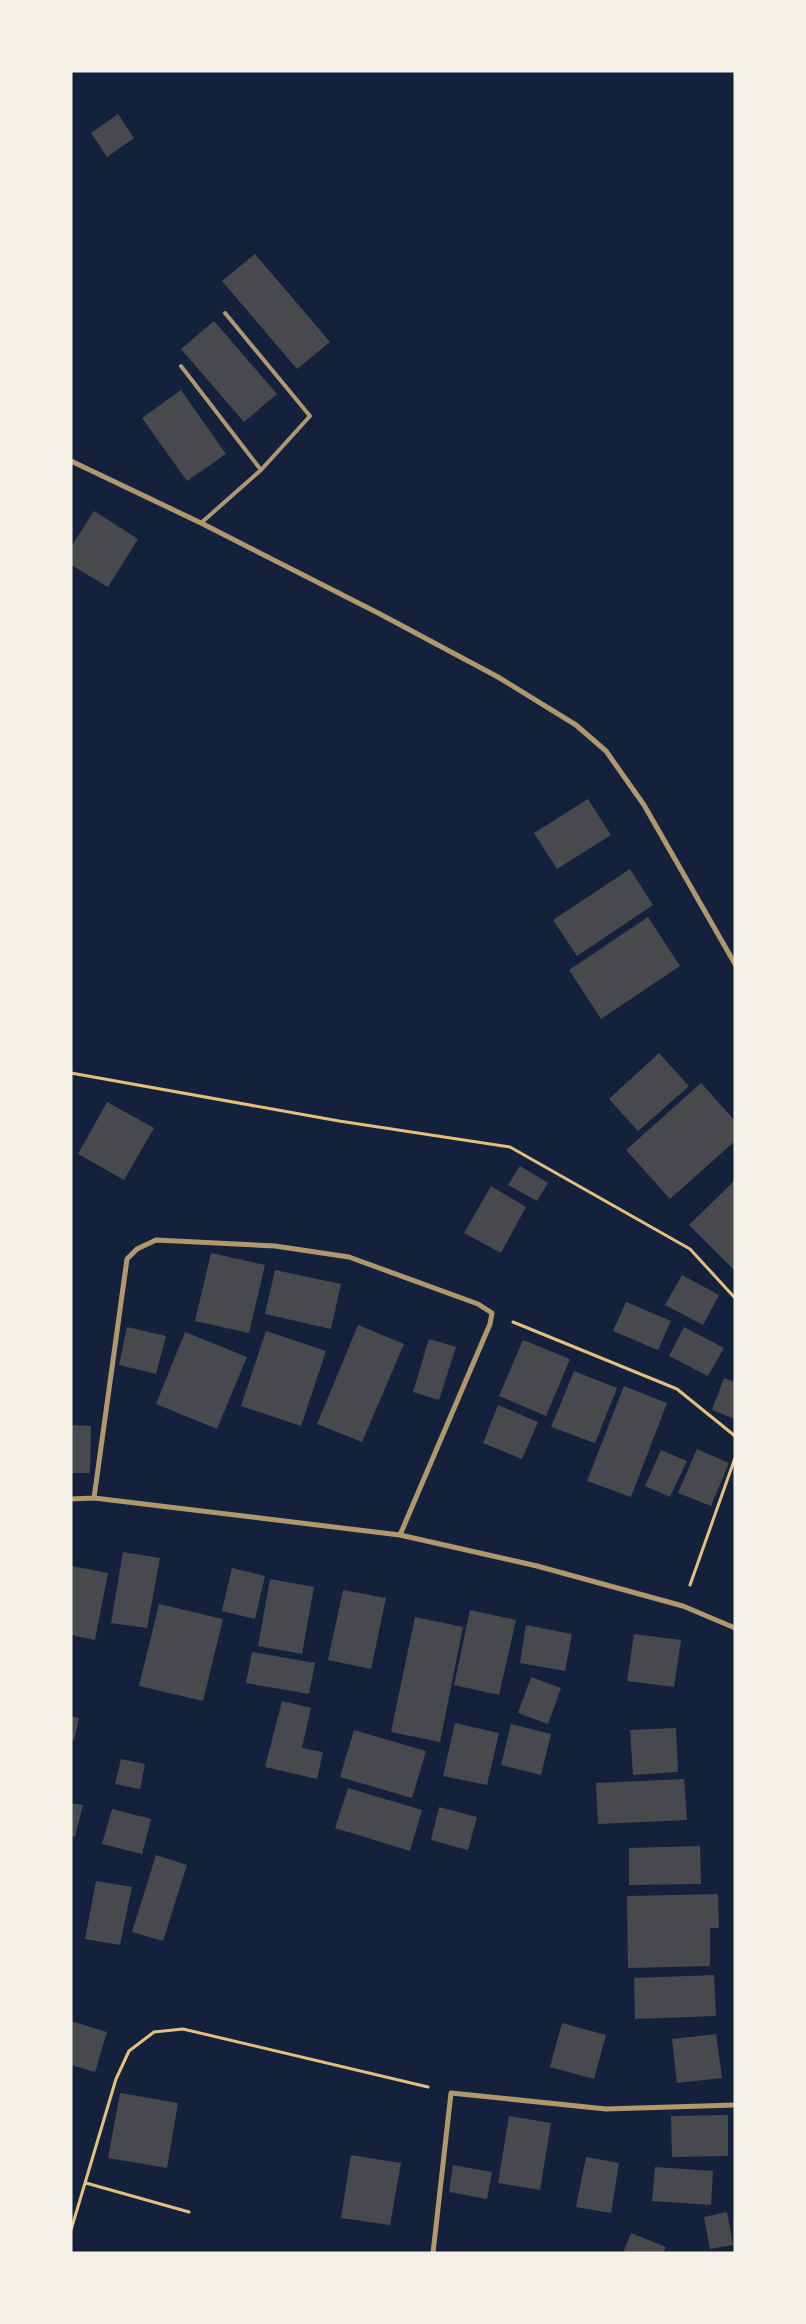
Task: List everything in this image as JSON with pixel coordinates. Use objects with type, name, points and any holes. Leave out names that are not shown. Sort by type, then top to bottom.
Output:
[{"type":"street","points":[[71,461],[201,523],[380,614],[498,678],[576,725],[606,751],[644,805],[735,964]]},
{"type":"street","points":[[94,1498],[127,1259],[137,1249],[156,1240],[276,1246],[349,1257],[478,1304],[492,1313],[490,1324],[400,1536]]},
{"type":"street","points":[[71,1499],[94,1498],[400,1536],[537,1566],[683,1606],[735,1628]]},
{"type":"street","points":[[433,2253],[451,2093],[606,2109],[735,2105]]},
{"type":"lane","points":[[201,523],[261,470],[310,416],[225,313]]},
{"type":"lane","points":[[181,366],[261,470]]},
{"type":"path","points":[[71,1073],[339,1121],[510,1147],[690,1249],[735,1298]]},
{"type":"path","points":[[492,1313],[677,1389],[735,1436]]},
{"type":"path","points":[[683,1606],[735,1458]]},
{"type":"path","points":[[71,2230],[116,2080],[129,2051],[154,2032],[183,2030],[451,2093]]},
{"type":"path","points":[[86,2183],[189,2212]]},
{"type":"building","points":[[118,114],[134,138],[107,157],[91,133]]},
{"type":"building","points":[[255,254],[330,342],[297,369],[222,281]]},
{"type":"building","points":[[214,321],[277,394],[244,422],[181,349]]},
{"type":"building","points":[[181,390],[226,454],[187,481],[142,418]]},
{"type":"building","points":[[94,511],[138,539],[108,587],[71,565],[71,547]]},
{"type":"building","points":[[588,799],[611,835],[557,869],[534,833]]},
{"type":"building","points":[[630,869],[653,905],[577,956],[553,920]]},
{"type":"building","points":[[648,917],[680,966],[601,1019],[569,970]]},
{"type":"building","points":[[659,1053],[689,1086],[638,1131],[609,1099]]},
{"type":"building","points":[[701,1083],[735,1121],[735,1141],[670,1199],[626,1150]]},
{"type":"building","points":[[107,1102],[154,1128],[124,1180],[78,1154]]},
{"type":"building","points":[[520,1166],[548,1183],[537,1201],[508,1185]]},
{"type":"building","points":[[735,1180],[735,1271],[689,1225]]},
{"type":"building","points":[[491,1186],[526,1207],[501,1253],[464,1233]]},
{"type":"building","points":[[211,1253],[265,1265],[249,1333],[195,1321]]},
{"type":"building","points":[[275,1270],[341,1284],[331,1329],[265,1314]]},
{"type":"building","points":[[682,1275],[719,1295],[703,1325],[665,1305]]},
{"type":"building","points":[[626,1302],[671,1321],[658,1350],[613,1331]]},
{"type":"building","points":[[358,1325],[404,1344],[362,1442],[317,1424]]},
{"type":"building","points":[[127,1327],[166,1336],[156,1374],[119,1365]]},
{"type":"building","points":[[684,1327],[724,1348],[708,1376],[669,1356]]},
{"type":"building","points":[[266,1331],[326,1351],[301,1426],[241,1406]]},
{"type":"building","points":[[185,1332],[247,1357],[217,1429],[156,1404]]},
{"type":"building","points":[[429,1339],[456,1347],[439,1400],[413,1392]]},
{"type":"building","points":[[523,1340],[570,1359],[546,1416],[499,1396]]},
{"type":"building","points":[[574,1371],[617,1388],[595,1443],[551,1427]]},
{"type":"building","points":[[724,1378],[735,1382],[735,1419],[712,1410]]},
{"type":"building","points":[[624,1386],[667,1403],[631,1497],[587,1481]]},
{"type":"building","points":[[498,1405],[538,1422],[522,1459],[483,1443]]},
{"type":"building","points":[[71,1425],[91,1426],[90,1473],[71,1473]]},
{"type":"building","points":[[697,1449],[729,1463],[711,1506],[678,1493]]},
{"type":"building","points":[[661,1450],[687,1461],[670,1497],[645,1486]]},
{"type":"building","points":[[123,1552],[160,1558],[147,1628],[111,1623]]},
{"type":"building","points":[[71,1566],[108,1573],[95,1640],[71,1635]]},
{"type":"building","points":[[232,1568],[265,1576],[255,1619],[222,1611]]},
{"type":"building","points":[[270,1579],[314,1587],[302,1654],[258,1646]]},
{"type":"building","points":[[343,1590],[386,1598],[371,1669],[328,1660]]},
{"type":"building","points":[[159,1604],[223,1619],[203,1701],[139,1686]]},
{"type":"building","points":[[470,1610],[516,1620],[499,1695],[454,1685]]},
{"type":"building","points":[[415,1617],[463,1627],[440,1742],[391,1732]]},
{"type":"building","points":[[526,1625],[572,1634],[565,1671],[520,1663]]},
{"type":"building","points":[[634,1634],[681,1640],[674,1687],[627,1681]]},
{"type":"building","points":[[252,1652],[315,1663],[309,1694],[246,1683]]},
{"type":"building","points":[[531,1677],[561,1688],[548,1724],[518,1713]]},
{"type":"building","points":[[282,1701],[311,1708],[302,1748],[323,1752],[317,1779],[265,1767]]},
{"type":"building","points":[[71,1716],[79,1718],[74,1740],[71,1739]]},
{"type":"building","points":[[455,1723],[499,1733],[487,1785],[443,1776]]},
{"type":"building","points":[[511,1724],[551,1734],[541,1775],[501,1765]]},
{"type":"building","points":[[676,1728],[678,1772],[633,1775],[630,1730]]},
{"type":"building","points":[[354,1730],[426,1751],[412,1798],[340,1777]]},
{"type":"building","points":[[121,1759],[145,1764],[140,1789],[115,1784]]},
{"type":"building","points":[[684,1779],[687,1820],[598,1824],[596,1783]]},
{"type":"building","points":[[348,1788],[422,1810],[410,1851],[335,1828]]},
{"type":"building","points":[[71,1803],[83,1805],[75,1837],[71,1836]]},
{"type":"building","points":[[439,1807],[477,1817],[468,1850],[431,1840]]},
{"type":"building","points":[[112,1809],[151,1819],[142,1854],[102,1844]]},
{"type":"building","points":[[700,1846],[701,1884],[629,1885],[629,1848]]},
{"type":"building","points":[[156,1855],[187,1865],[163,1941],[132,1932]]},
{"type":"building","points":[[96,1881],[132,1887],[120,1945],[85,1939]]},
{"type":"building","points":[[718,1894],[719,1928],[710,1928],[710,1966],[628,1968],[627,1896]]},
{"type":"building","points":[[714,1975],[716,2016],[635,2019],[634,1978]]},
{"type":"building","points":[[71,2021],[107,2032],[95,2072],[71,2065]]},
{"type":"building","points":[[562,2023],[606,2035],[594,2079],[550,2067]]},
{"type":"building","points":[[716,2034],[722,2078],[677,2083],[672,2039]]},
{"type":"building","points":[[120,2093],[178,2103],[167,2168],[108,2158]]},
{"type":"building","points":[[728,2115],[728,2156],[672,2157],[671,2116]]},
{"type":"building","points":[[509,2116],[551,2123],[540,2190],[498,2183]]},
{"type":"building","points":[[351,2155],[401,2163],[390,2225],[341,2218]]},
{"type":"building","points":[[586,2157],[619,2163],[611,2213],[576,2207]]},
{"type":"building","points":[[453,2165],[492,2172],[487,2199],[449,2192]]},
{"type":"building","points":[[655,2167],[713,2171],[711,2205],[652,2201]]},
{"type":"building","points":[[727,2212],[733,2245],[710,2249],[704,2217]]},
{"type":"building","points":[[631,2233],[666,2247],[663,2253],[623,2253]]}]
